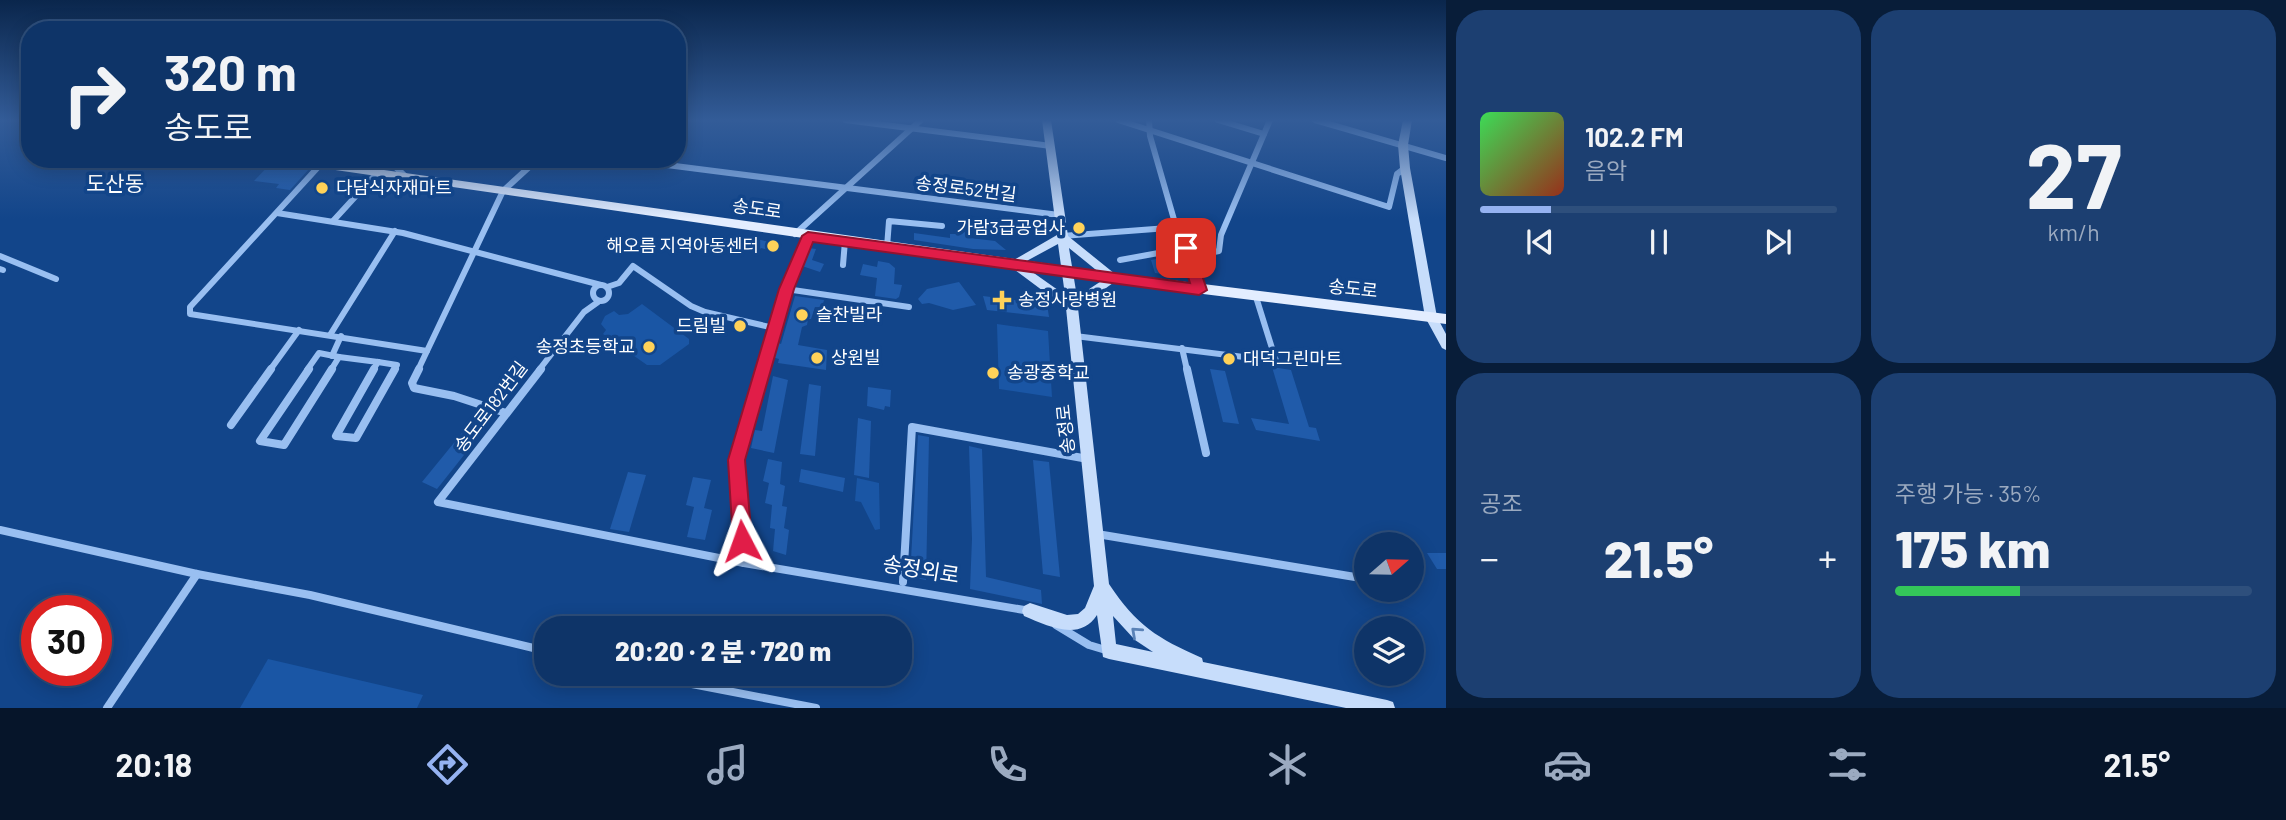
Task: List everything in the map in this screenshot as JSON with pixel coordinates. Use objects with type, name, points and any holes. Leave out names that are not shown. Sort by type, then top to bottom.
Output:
[{"type":"main road","name":"송도로","points":[[341,168],[1199,290],[1446,319]]},
{"type":"street","points":[[794,234],[884,153]]},
{"type":"street","name":"송정로","points":[[1052,153],[1072,306],[1109,651]]},
{"type":"street","points":[[1156,153],[1177,229],[1190,257],[1199,290]]},
{"type":"street","points":[[1223,153],[1389,207],[1397,174],[1405,168]]},
{"type":"street","points":[[1190,257],[1219,251],[1221,235],[1254,153]]},
{"type":"street","points":[[1404,153],[1431,317],[1446,345]]},
{"type":"street","points":[[317,168],[190,307],[190,314],[427,351]]},
{"type":"street","points":[[396,168],[407,178]]},
{"type":"street","points":[[506,413],[454,396],[414,388],[412,383],[503,191],[528,168]]},
{"type":"street","name":"송정로52번길","points":[[686,168],[1059,215]]},
{"type":"street","points":[[334,221],[377,173]]},
{"type":"street","points":[[277,213],[395,231],[604,286]]},
{"type":"street","points":[[911,213],[911,223]]},
{"type":"street","points":[[887,247],[888,221],[942,226]]},
{"type":"street","points":[[1062,237],[1114,278],[1072,306],[1013,264],[1062,237],[1168,228]]},
{"type":"street","points":[[330,335],[395,231]]},
{"type":"street","points":[[744,563],[736,460],[786,289],[808,236]]},
{"type":"street","points":[[844,265],[845,241]]},
{"type":"street","points":[[1120,260],[1186,248]]},
{"type":"street","points":[[0,256],[56,279]]},
{"type":"street","points":[[598,302],[593,296],[596,289],[619,283],[633,266],[691,306],[705,312],[774,327]]},
{"type":"street","name":"송도로182번길","points":[[438,502],[584,312],[607,297],[604,286]]},
{"type":"street","points":[[786,289],[909,307]]},
{"type":"street","points":[[1075,336],[1276,361],[1256,297]]},
{"type":"street","points":[[231,425],[299,330]]},
{"type":"street","points":[[341,336],[335,356],[284,445],[260,441],[319,353],[335,356],[378,362],[397,365],[356,438],[336,436],[378,362]]},
{"type":"street","points":[[1182,348],[1206,453]]},
{"type":"street","points":[[903,582],[912,427],[1088,459]]},
{"type":"street","name":"송정외로","points":[[438,502],[744,563],[1030,611],[1089,645],[1109,651],[1387,708]]},
{"type":"street","points":[[0,530],[197,574],[310,595],[534,648]]},
{"type":"street","points":[[1096,533],[1354,577]]},
{"type":"street","points":[[107,708],[197,574]]},
{"type":"street","points":[[1030,611],[1063,622],[1079,622],[1092,613],[1102,586]]},
{"type":"street","points":[[1102,586],[1128,626],[1145,640],[1218,674]]},
{"type":"street","points":[[702,686],[816,708]]},
{"type":"shaded area","points":[[642,304],[689,339],[689,344],[660,365],[647,365],[603,334],[606,330],[601,324],[605,316],[614,311],[619,315],[628,314]]},
{"type":"shaded area","points":[[997,324],[1048,331],[1052,397],[999,389]]},
{"type":"shaded area","points":[[857,478],[879,483],[880,529],[875,530],[861,502],[855,501]]},
{"type":"shaded area","points":[[268,659],[423,695],[417,708],[240,708]]},
{"type":"building","points":[[266,168],[309,169],[290,190],[276,188],[279,184],[254,181]]},
{"type":"building","points":[[969,232],[970,238],[995,241],[1006,250],[973,249],[914,240],[914,233],[950,238],[950,234]]},
{"type":"building","points":[[757,239],[780,244],[776,252],[761,248],[758,252],[750,249]]},
{"type":"building","points":[[809,248],[816,249],[812,260],[824,264],[820,272],[802,266]]},
{"type":"building","points":[[1182,254],[1189,278],[1155,273],[1151,260]]},
{"type":"building","points":[[878,261],[889,263],[895,268],[894,284],[902,285],[896,299],[875,296],[877,278],[860,275],[863,264],[877,267]]},
{"type":"building","points":[[959,282],[976,305],[953,310],[929,303],[922,304],[918,299],[927,289]]},
{"type":"building","points":[[795,296],[824,300],[822,308],[815,307],[811,319],[802,327],[798,345],[827,350],[826,370],[778,363],[779,359],[772,357],[776,342],[781,344]]},
{"type":"building","name":"송정사랑병원","points":[[983,296],[1047,304],[1049,317],[987,310]]},
{"type":"building","points":[[1272,367],[1291,370],[1309,427],[1316,428],[1320,441],[1256,430],[1251,418],[1289,424]]},
{"type":"building","points":[[1210,369],[1225,371],[1239,424],[1223,422]]},
{"type":"building","points":[[773,376],[788,380],[774,453],[751,448],[755,430],[762,431]]},
{"type":"building","points":[[809,384],[821,386],[815,456],[800,454]]},
{"type":"building","points":[[868,387],[891,390],[890,407],[885,406],[884,410],[867,406]]},
{"type":"building","points":[[480,411],[495,416],[437,489],[422,482]]},
{"type":"building","points":[[858,418],[871,421],[869,478],[854,475]]},
{"type":"building","points":[[918,435],[929,437],[926,580],[910,577]]},
{"type":"building","points":[[969,446],[982,449],[986,577],[1041,590],[1042,604],[970,589],[972,539]]},
{"type":"building","points":[[768,459],[782,462],[780,484],[785,486],[782,506],[787,507],[784,528],[789,530],[786,555],[773,551],[775,529],[770,528],[772,505],[765,503],[769,483],[763,481]]},
{"type":"building","points":[[1033,460],[1049,462],[1060,577],[1043,574]]},
{"type":"building","points":[[801,469],[845,478],[843,492],[799,482]]},
{"type":"building","points":[[628,472],[646,475],[629,532],[610,529]]},
{"type":"building","points":[[693,477],[711,480],[704,508],[712,510],[705,540],[687,537],[694,507],[686,505]]},
{"type":"building","points":[[1427,553],[1446,553],[1446,569],[1437,569]]},
{"type":"place","name":"다담식자재마트","points":[[322,188]]},
{"type":"place","name":"가람3급공업사","points":[[1079,228]]},
{"type":"place","name":"해오름 지역아동센터","points":[[773,246]]},
{"type":"place","name":"송정사랑병원","points":[[1002,300]]},
{"type":"place","name":"슬찬빌라","points":[[802,315]]},
{"type":"place","name":"드림빌","points":[[740,326]]},
{"type":"place","name":"송정초등학교","points":[[649,347]]},
{"type":"place","name":"상원빌","points":[[817,358]]},
{"type":"place","name":"대덕그린마트","points":[[1229,359]]},
{"type":"place","name":"송광중학교","points":[[993,373]]},
{"type":"district","name":"도산동","points":[[115,184]]},
{"type":"route","points":[[742,541],[736,460],[786,289],[808,236],[1199,290],[1186,248]]}]
